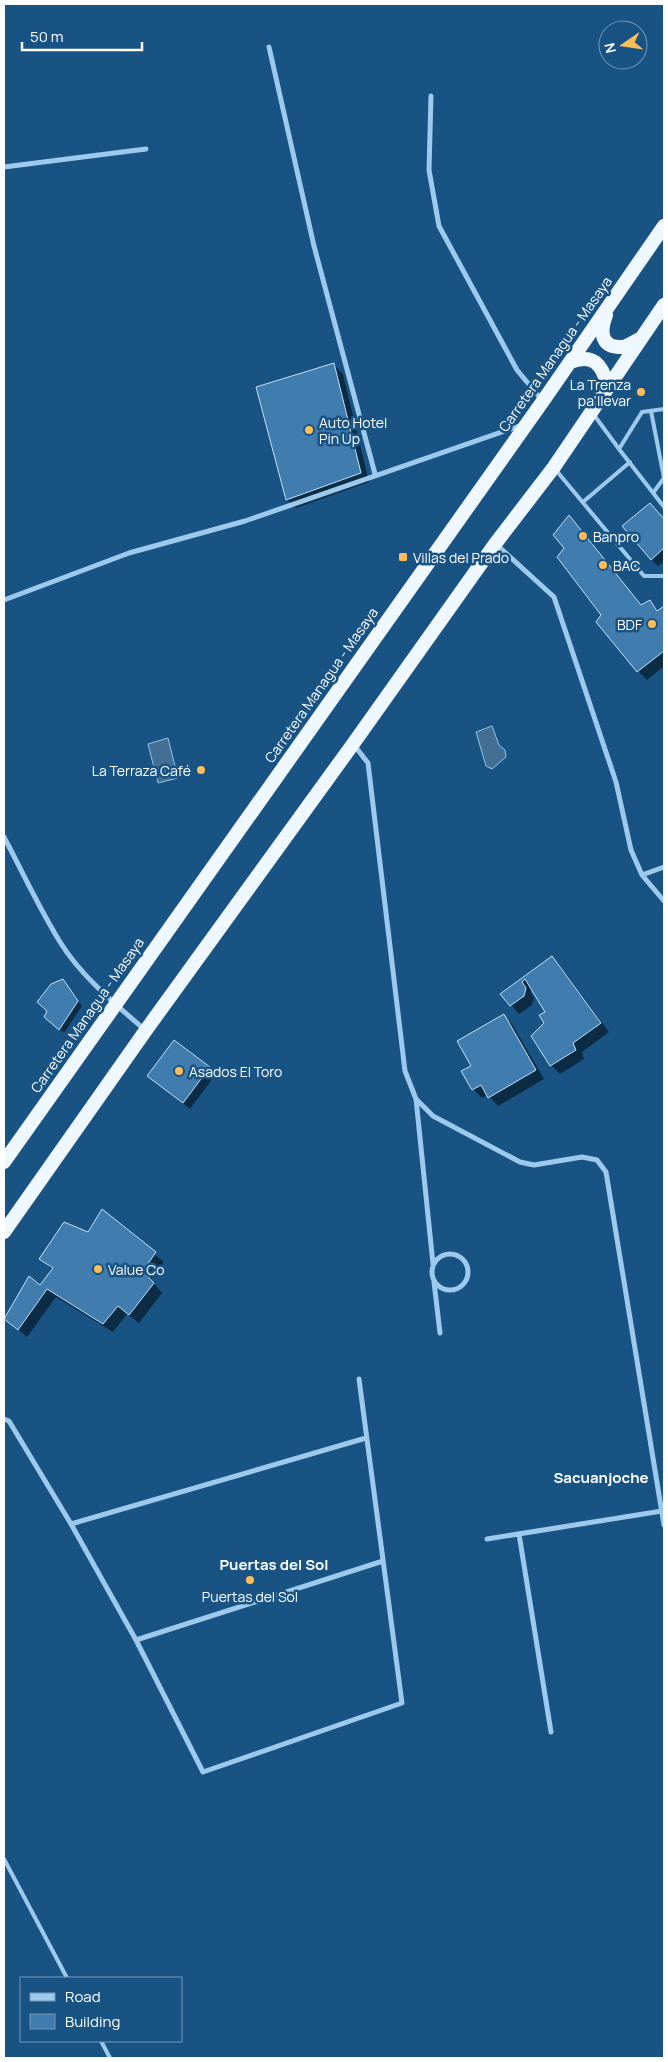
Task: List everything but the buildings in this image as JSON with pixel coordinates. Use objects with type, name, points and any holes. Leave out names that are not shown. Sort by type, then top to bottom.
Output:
[{"type":"highway","name":"Carretera Managua - Masaya","points":[[4,1162],[543,402],[664,226]]},
{"type":"highway","points":[[609,305],[602,328],[604,340],[609,344],[623,347],[640,339]]},
{"type":"highway","points":[[4,1232],[146,1030],[495,544],[554,467],[664,305]]},
{"type":"highway","points":[[570,362],[583,358],[593,360],[604,372],[608,386]]},
{"type":"street","points":[[270,47],[314,246],[375,474]]},
{"type":"street","points":[[431,96],[429,170],[439,226],[517,370],[543,402]]},
{"type":"street","points":[[4,167],[146,149]]},
{"type":"street","points":[[4,600],[129,553],[245,521],[375,474],[528,423]]},
{"type":"street","points":[[495,544],[554,596],[616,782],[631,850],[642,875],[664,901]]},
{"type":"street","points":[[353,744],[368,763],[405,1071],[416,1098],[433,1264],[432,1270],[440,1332]]},
{"type":"street","points":[[4,837],[60,942],[81,969],[115,1004],[146,1030]]},
{"type":"street","points":[[642,875],[664,868]]},
{"type":"street","points":[[416,1098],[433,1116],[520,1162],[534,1165],[582,1157],[597,1160],[606,1172],[664,1526]]},
{"type":"street","points":[[433,1264],[442,1255],[454,1254],[464,1261],[468,1273],[464,1284],[454,1290],[443,1289],[434,1281]]},
{"type":"street","points":[[4,1419],[9,1421],[71,1524],[136,1640],[203,1772],[402,1703],[358,1379]]},
{"type":"street","points":[[71,1524],[366,1438]]},
{"type":"street","points":[[486,1539],[662,1511]]},
{"type":"street","points":[[519,1534],[551,1732]]},
{"type":"street","points":[[136,1640],[383,1562]]},
{"type":"lane","points":[[619,449],[642,412],[664,409]]},
{"type":"lane","points":[[651,411],[664,478],[653,493]]},
{"type":"lane","points":[[592,412],[664,507]]},
{"type":"lane","points":[[583,502],[630,462]]},
{"type":"lane","points":[[554,467],[644,576],[664,576]]},
{"type":"lane","points":[[4,1859],[66,1977]]},
{"type":"lane","points":[[101,2042],[110,2058]]},
{"type":"water","points":[[492,726],[499,745],[505,750],[506,757],[492,769],[486,766],[476,732]]},
{"type":"water","points":[[168,738],[178,778],[158,783],[148,744]]},
{"type":"place","name":"La Trenza pa'llevar","points":[[641,392]]},
{"type":"place","name":"Auto Hotel Pin Up","points":[[309,430]]},
{"type":"place","name":"Banpro","points":[[583,536]]},
{"type":"place","name":"Villas del Prado","points":[[403,557]]},
{"type":"place","name":"BAC","points":[[603,565]]},
{"type":"place","name":"BDF","points":[[652,624]]},
{"type":"place","name":"La Terraza Café","points":[[201,770]]},
{"type":"place","name":"Asados El Toro","points":[[179,1071]]},
{"type":"place","name":"Value Co","points":[[98,1269]]},
{"type":"place","name":"Puertas del Sol","points":[[250,1580]]},
{"type":"district","name":"Sacuanjoche","points":[[601,1477]]},
{"type":"district","name":"Puertas del Sol","points":[[274,1564]]}]
